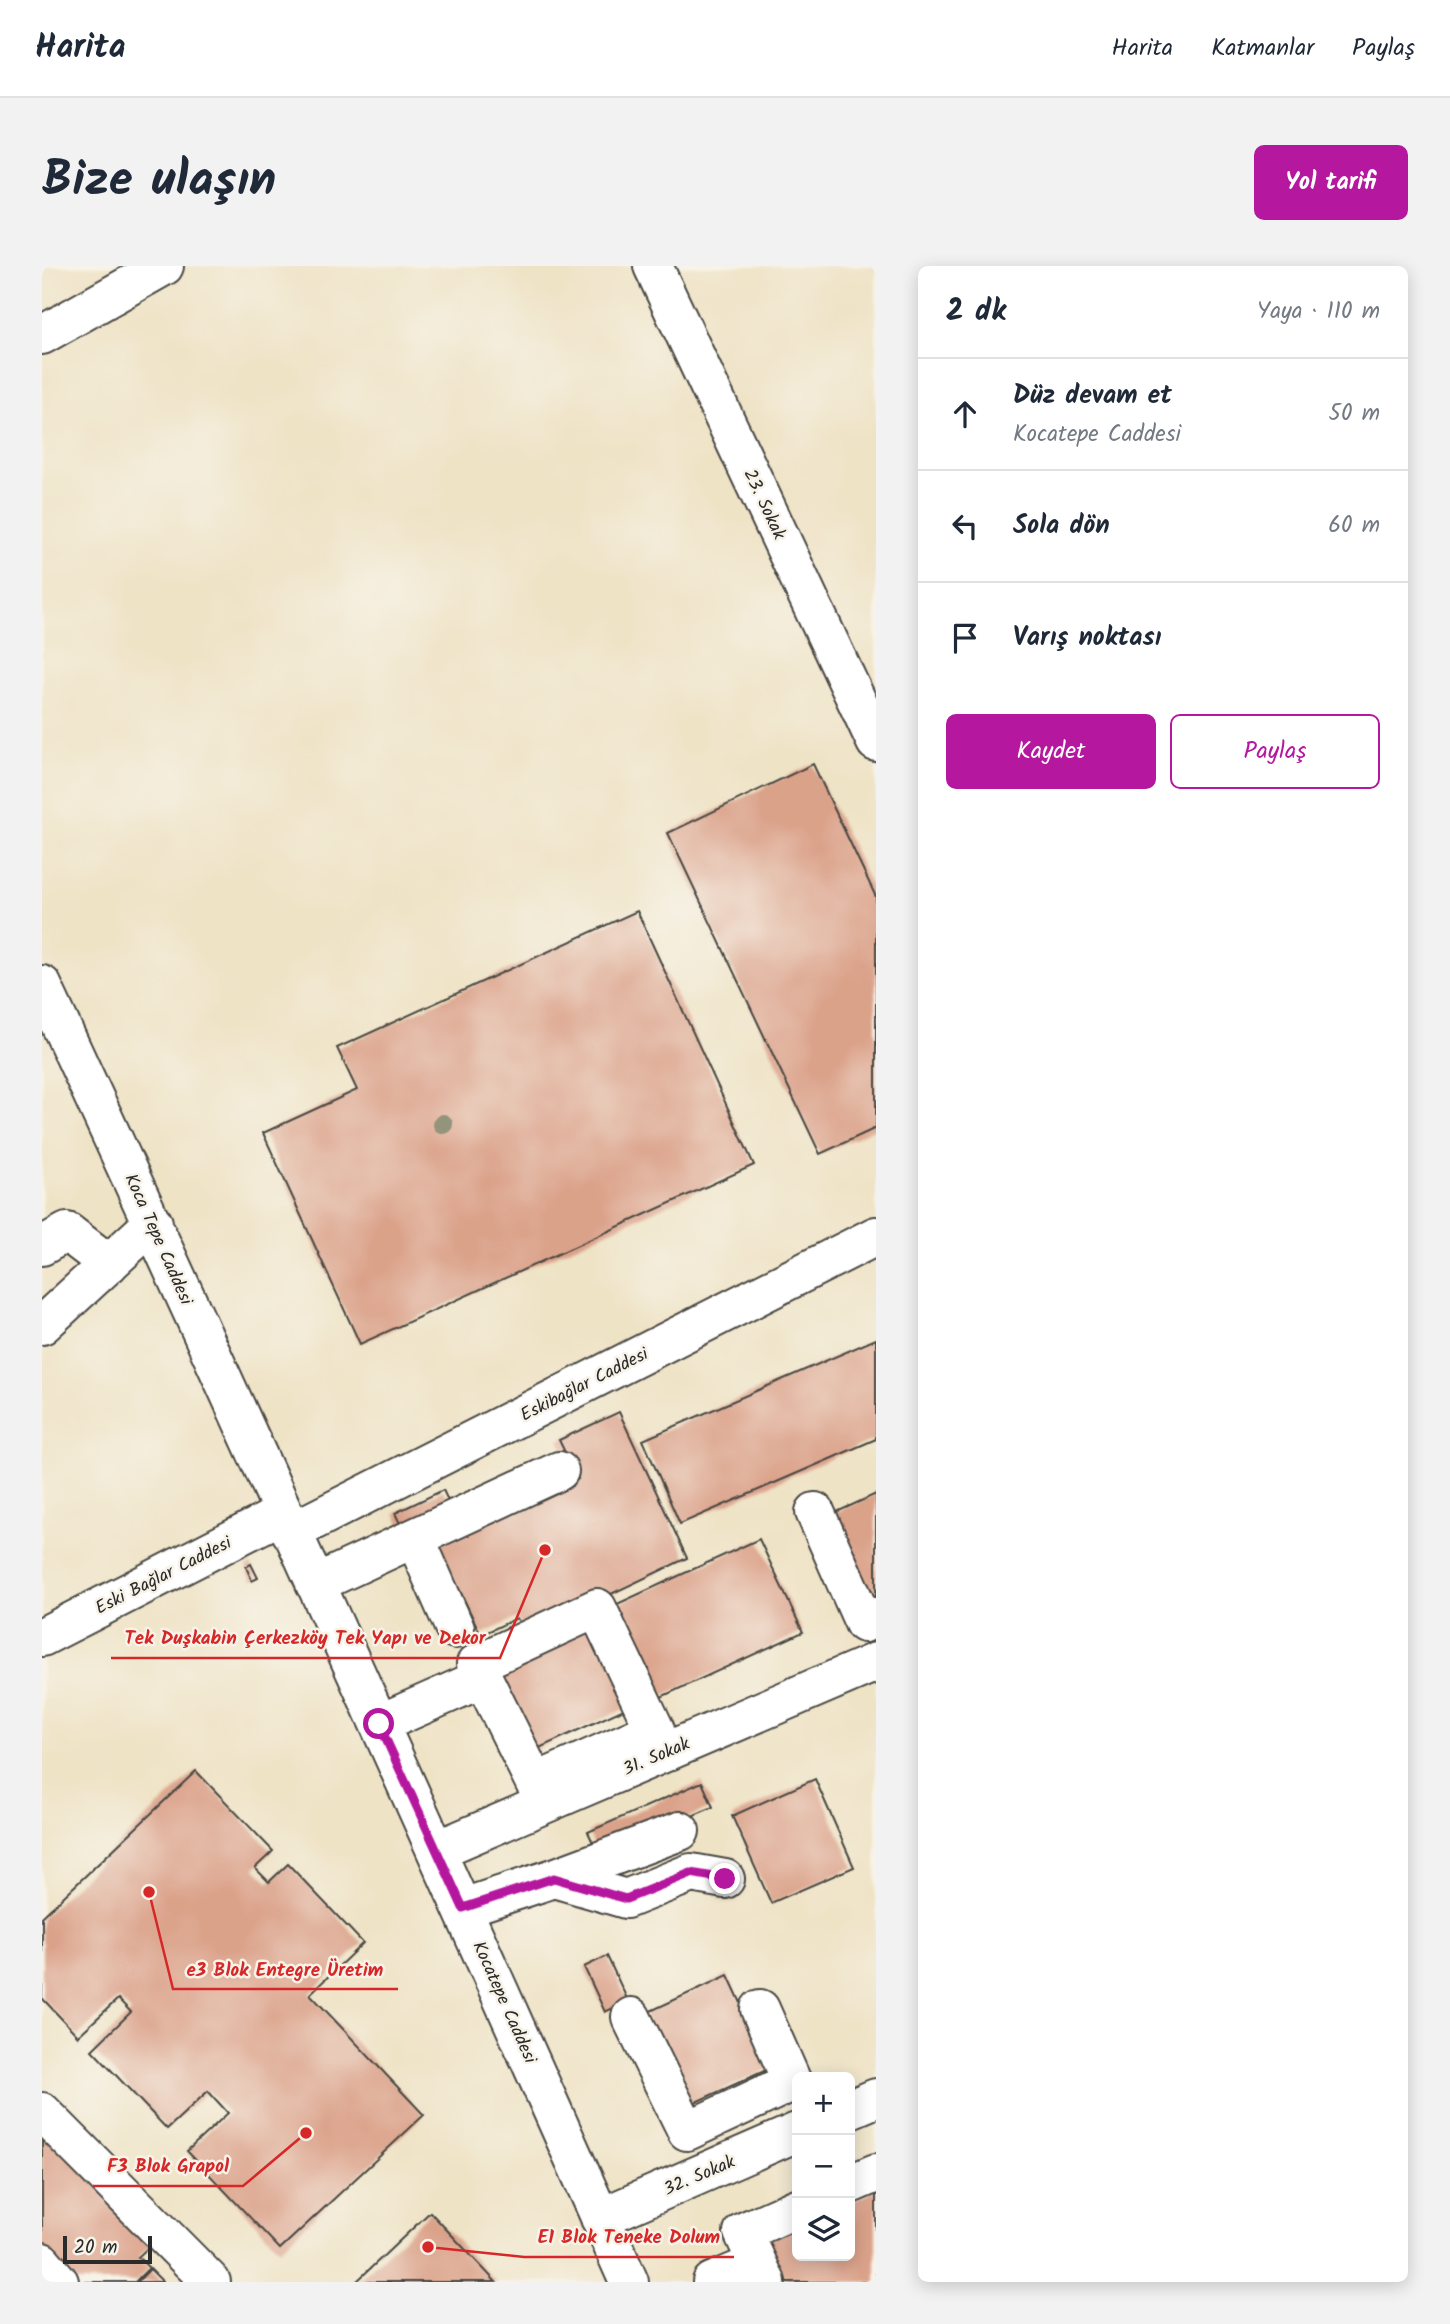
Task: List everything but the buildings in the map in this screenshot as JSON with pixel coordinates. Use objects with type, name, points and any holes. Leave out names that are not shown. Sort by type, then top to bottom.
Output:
[{"type":"street","points":[[42,335],[164,266]]},
{"type":"street","name":"23. Sokak","points":[[653,266],[876,742]]},
{"type":"street","name":"Koca Tepe Caddesi","points":[[42,985],[153,1223],[283,1513]]},
{"type":"street","points":[[42,1325],[153,1223]]},
{"type":"street","points":[[42,1246],[66,1231],[109,1264]]},
{"type":"street","name":"Eskibağlar Caddesi","points":[[283,1513],[876,1236]]},
{"type":"street","points":[[315,1584],[559,1471]]},
{"type":"street","points":[[814,1512],[864,1623],[876,1617]]},
{"type":"street","name":"Kocatepe Caddesi","points":[[283,1513],[437,1850],[629,2282]]},
{"type":"street","name":"Eski Bağlar Caddesi","points":[[42,1637],[283,1513]]},
{"type":"street","points":[[415,1538],[455,1629]]},
{"type":"street","points":[[597,1608],[655,1730],[535,1783],[483,1678],[476,1664],[597,1608]]},
{"type":"street","name":"31. Sokak","points":[[437,1850],[876,1661]]},
{"type":"street","points":[[379,1724],[483,1678]]},
{"type":"street","points":[[463,1908],[554,1878],[680,1831]]},
{"type":"street","points":[[554,1878],[626,1899],[691,1873],[725,1879]]},
{"type":"street","points":[[631,2017],[687,2130],[792,2082],[760,2009]]},
{"type":"street","points":[[855,2107],[876,2098]]},
{"type":"street","points":[[748,2103],[783,2138]]},
{"type":"street","points":[[42,2112],[211,2282]]},
{"type":"street","name":"32. Sokak","points":[[600,2218],[783,2138]]},
{"type":"street","points":[[855,2182],[876,2173]]},
{"type":"street","points":[[712,2282],[762,2272],[743,2232],[792,2210]]},
{"type":"street","points":[[42,2262],[59,2282]]},
{"type":"place","name":"Tek Duşkabin Çerkezköy Tek Yapı ve Dekor","points":[[545,1550]]},
{"type":"place","name":"e3 Blok Entegre Üretim","points":[[149,1892]]},
{"type":"place","name":"F3 Blok Grapol","points":[[306,2133]]},
{"type":"place","name":"E1 Blok Teneke Dolum","points":[[428,2247]]},
{"type":"route","points":[[379,1724],[463,1908],[554,1878],[626,1899],[691,1873],[725,1879]]}]
